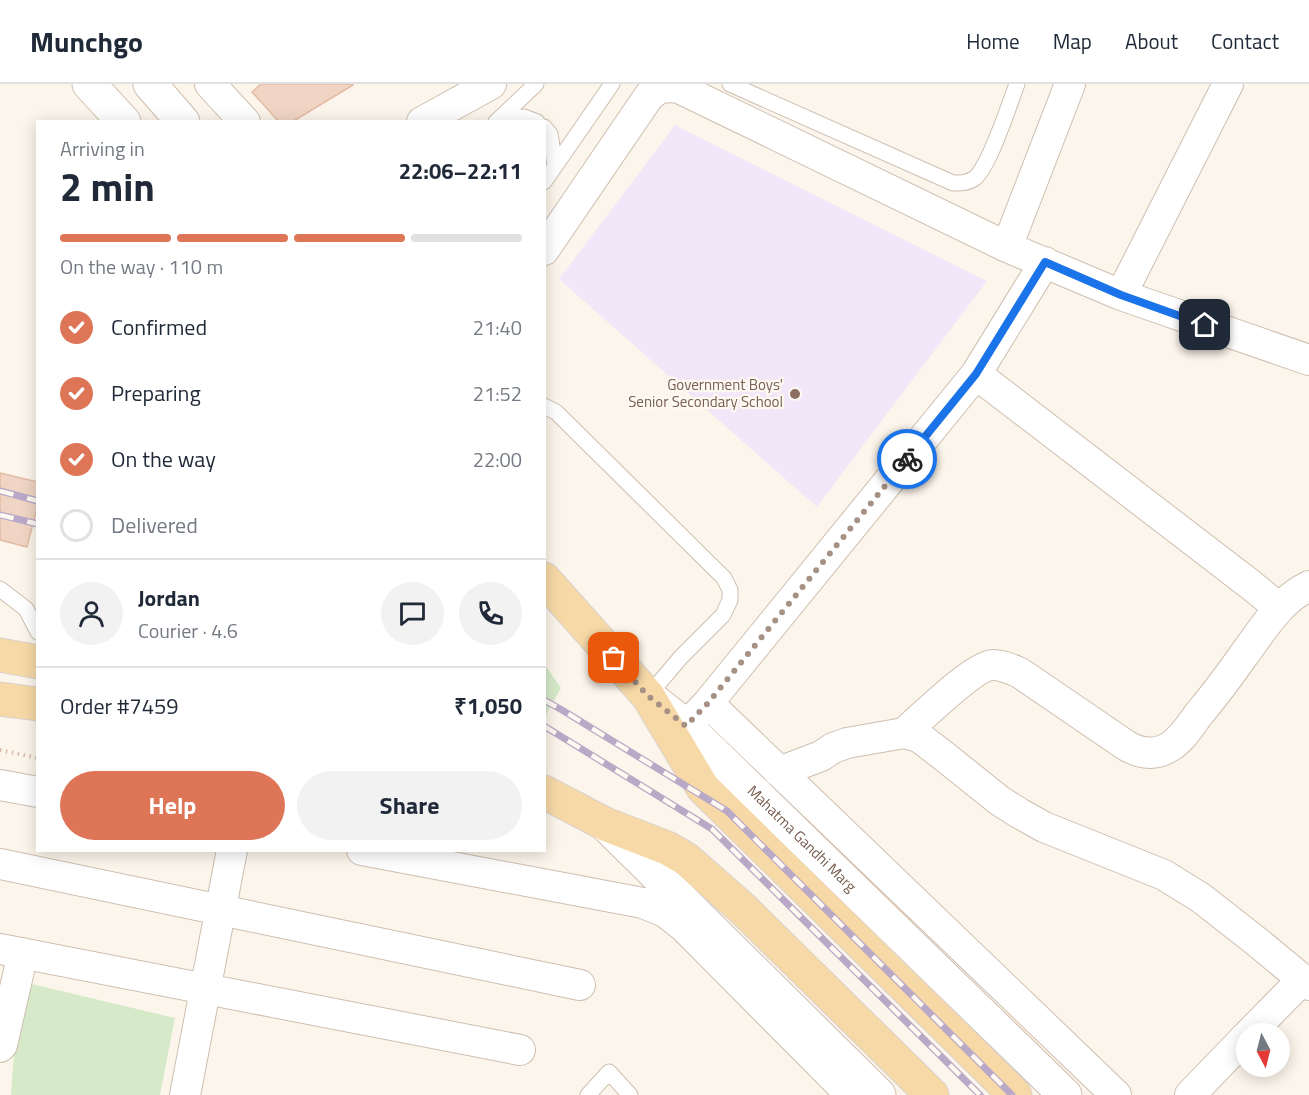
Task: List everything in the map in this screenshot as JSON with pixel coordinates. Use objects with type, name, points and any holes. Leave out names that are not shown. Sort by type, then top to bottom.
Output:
[{"type":"main road","points":[[89,84],[122,120]]},
{"type":"main road","points":[[150,84],[181,120]]},
{"type":"main road","name":"Mahatma Gandhi Marg","points":[[546,581],[648,696],[697,715],[1065,1095]]},
{"type":"main road","points":[[0,655],[36,662]]},
{"type":"main road","points":[[648,696],[703,788],[1015,1095]]},
{"type":"main road","points":[[0,699],[36,704]]},
{"type":"main road","points":[[546,793],[605,824],[667,848],[686,859],[743,909],[932,1095]]},
{"type":"main road","points":[[605,824],[879,1095]]},
{"type":"street","points":[[210,84],[243,120]]},
{"type":"street","points":[[426,120],[491,84]]},
{"type":"street","points":[[1007,247],[1070,84]]},
{"type":"street","points":[[1121,295],[1228,84]]},
{"type":"street","points":[[546,247],[650,96],[658,89],[669,86],[679,88],[1007,247],[1121,295],[1309,360]]},
{"type":"street","points":[[1045,262],[976,374],[697,715],[779,772],[1116,1095]]},
{"type":"street","points":[[976,374],[1279,608]]},
{"type":"street","points":[[904,733],[981,668],[992,665],[1006,667],[1020,673],[1138,752],[1155,753],[1170,747],[1182,735],[1279,608],[1300,590],[1309,586]]},
{"type":"street","points":[[779,772],[847,743],[904,733],[919,737],[1000,801],[1044,827],[1164,875],[1201,898],[1305,982],[1261,1023]]},
{"type":"street","points":[[0,785],[36,792]]},
{"type":"street","points":[[188,1094],[205,989],[232,852]]},
{"type":"street","points":[[373,852],[643,903],[665,912],[684,927],[851,1095]]},
{"type":"street","points":[[0,864],[580,985]]},
{"type":"street","points":[[0,1047],[11,951],[520,1050]]},
{"type":"street","points":[[1190,1095],[1236,1047]]},
{"type":"lane","points":[[498,120],[536,84]]},
{"type":"lane","points":[[546,179],[612,84]]},
{"type":"lane","points":[[730,84],[953,183],[966,183],[976,177],[987,159],[1017,84]]},
{"type":"lane","points":[[498,120],[525,117],[532,120]]},
{"type":"lane","points":[[546,129],[550,134],[555,165]]},
{"type":"lane","points":[[546,407],[556,412],[715,570],[730,590],[730,600],[723,615],[681,657],[648,696]]},
{"type":"lane","points":[[0,590],[26,609],[36,628]]},
{"type":"lane","points":[[588,1095],[609,1072],[630,1095]]},
{"type":"path","points":[[0,750],[36,758]]},
{"type":"shaded area","name":"Government Boys' Senior Secondary School","points":[[675,125],[987,281],[817,507],[559,279]]},
{"type":"green space","points":[[546,666],[561,688],[546,715]]},
{"type":"green space","points":[[19,981],[175,1018],[160,1095],[11,1095]]},
{"type":"building","points":[[261,84],[353,85],[295,120],[277,120],[252,92]]},
{"type":"building","points":[[0,473],[36,482],[36,512],[27,547],[0,540]]},
{"type":"railway","points":[[0,491],[36,500]]},
{"type":"railway","points":[[0,515],[36,524]]},
{"type":"railway","points":[[546,701],[727,811],[1012,1095]]},
{"type":"railway","points":[[546,727],[712,829],[980,1095]]},
{"type":"way so far","points":[[614,658],[648,696],[686,726],[708,703],[907,459]]},
{"type":"place","name":"Government Boys' Senior Secondary School","points":[[795,394]]},
{"type":"route","points":[[907,459],[976,374],[1045,262],[1121,295],[1205,325]]}]
